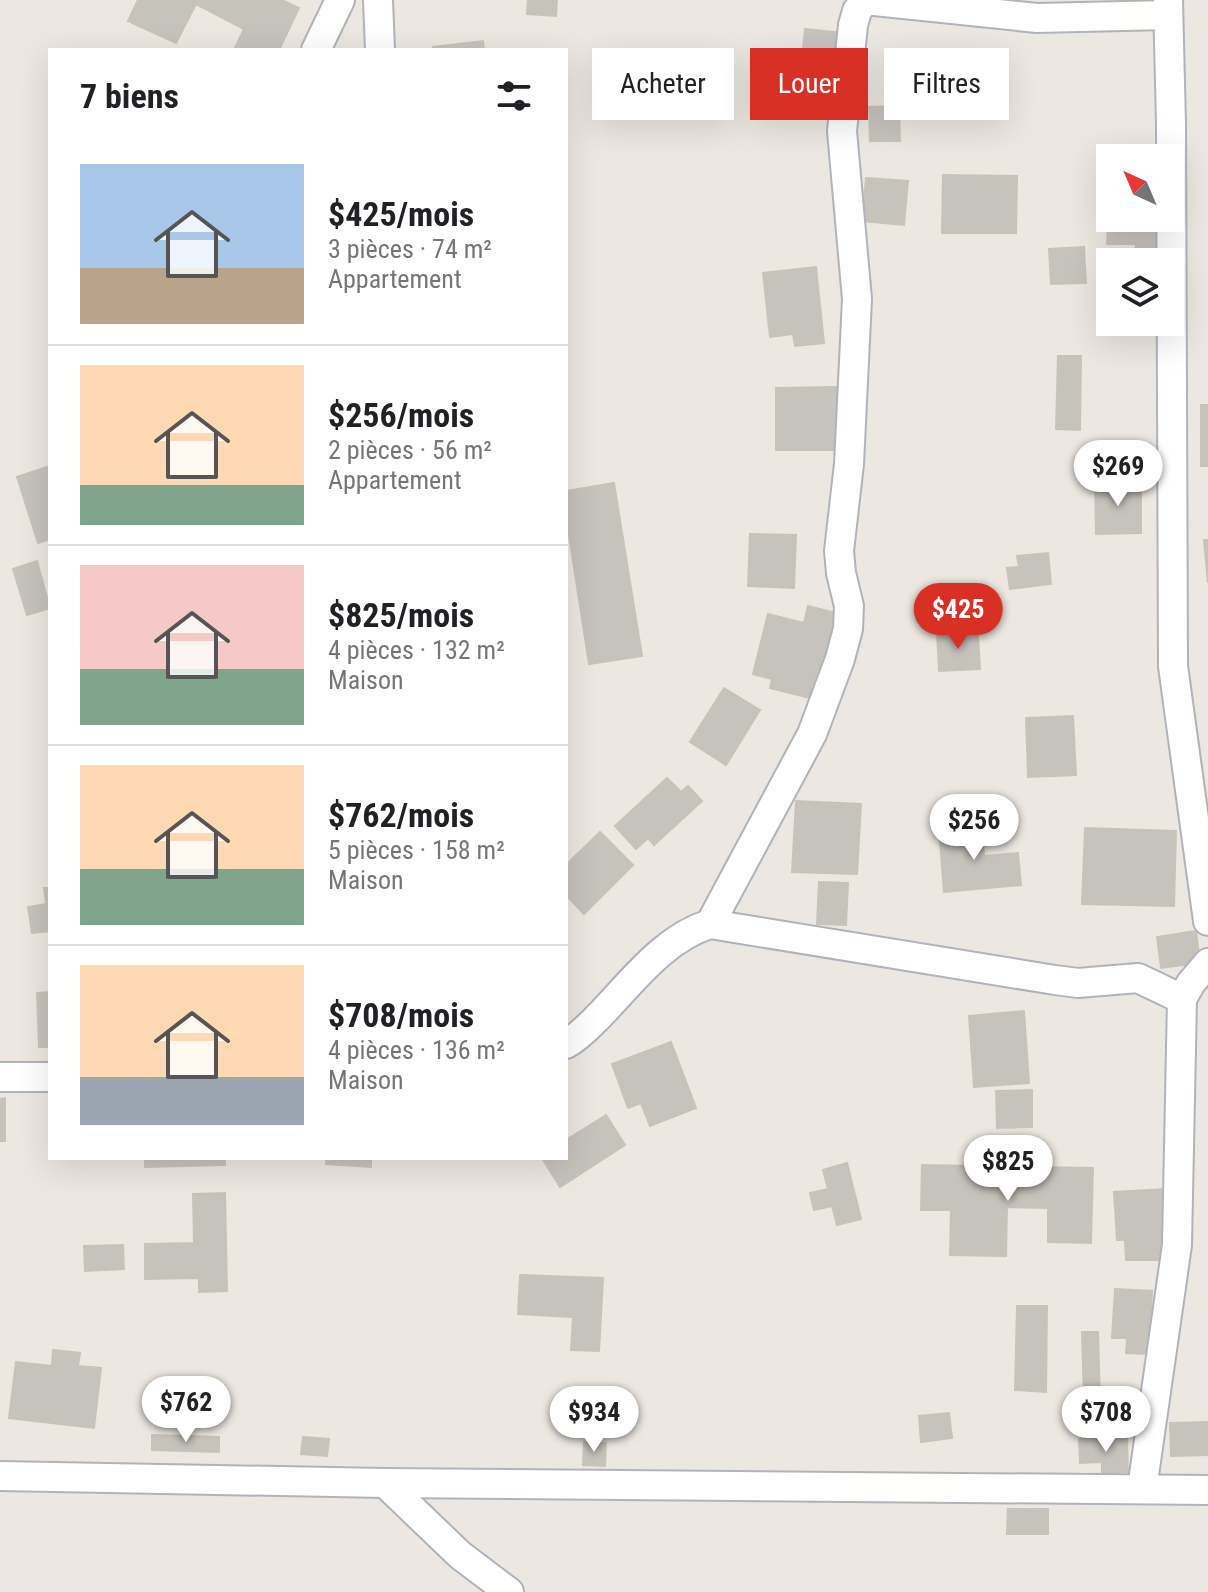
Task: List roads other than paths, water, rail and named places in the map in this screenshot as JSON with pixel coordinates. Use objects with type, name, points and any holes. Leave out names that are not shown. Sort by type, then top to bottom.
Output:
[{"type":"street","points":[[317,48],[340,0]]},
{"type":"street","points":[[378,0],[380,48]]},
{"type":"street","points":[[710,924],[812,734],[848,629],[849,606],[839,551],[849,464],[857,299],[842,131],[853,25],[857,11],[865,0],[1037,18],[1168,7],[1173,666],[1208,921]]},
{"type":"street","points":[[568,1043],[584,1031],[672,942],[692,929],[710,924],[1078,983],[1138,978],[1182,999]]},
{"type":"street","points":[[1142,1489],[1177,1245],[1182,999],[1208,963]]},
{"type":"street","points":[[0,1077],[48,1077]]},
{"type":"street","points":[[0,1476],[385,1483],[1208,1490]]},
{"type":"street","points":[[385,1483],[460,1555],[509,1592]]}]
